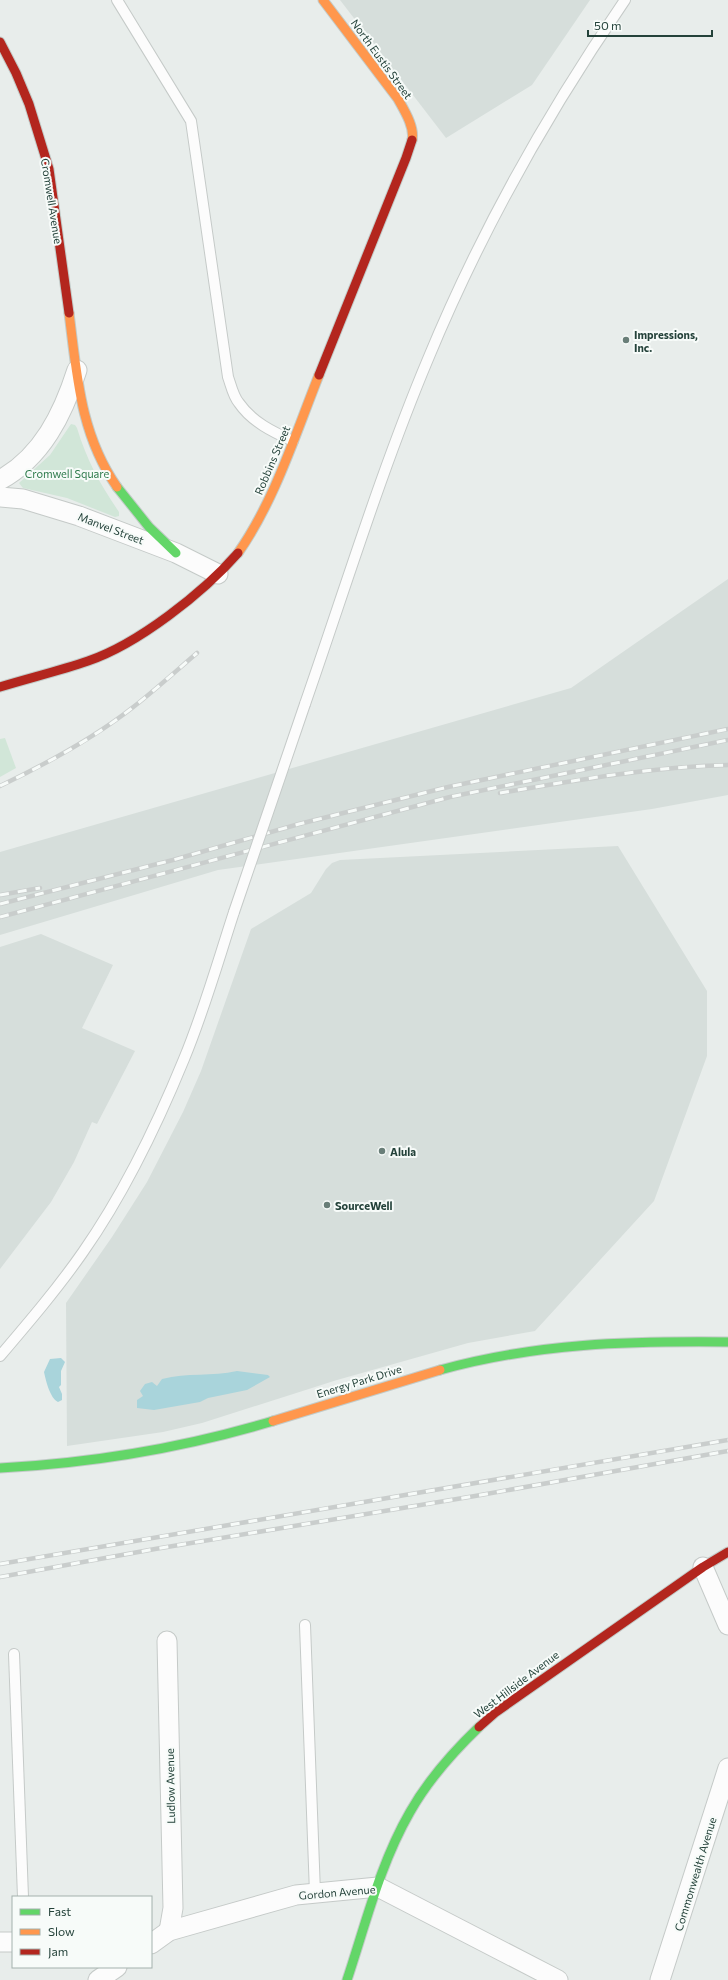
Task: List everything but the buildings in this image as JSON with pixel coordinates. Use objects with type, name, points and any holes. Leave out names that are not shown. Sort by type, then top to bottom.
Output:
[{"type":"street","name":"North Eustis Street","points":[[323,0],[398,99],[406,114]]},
{"type":"street","name":"Cromwell Avenue","points":[[0,42],[25,93],[39,132],[49,169],[78,368],[81,401],[88,432],[105,467],[141,521],[176,553]]},
{"type":"street","name":"Robbins Street","points":[[0,687],[89,661],[121,646],[180,607],[218,574],[237,554],[255,528],[293,441],[406,158],[413,135],[406,114]]},
{"type":"street","name":"Cromwell Avenue","points":[[0,480],[24,462],[41,445],[55,425],[68,397],[78,368]]},
{"type":"street","name":"Manvel Street","points":[[0,497],[23,499],[52,507],[176,553],[218,574]]},
{"type":"street","name":"Energy Park Drive","points":[[0,1468],[44,1466],[111,1459],[171,1449],[223,1436],[425,1372],[507,1355],[597,1343],[650,1341],[728,1342]]},
{"type":"street","name":"West Hillside Avenue","points":[[347,1980],[378,1887],[401,1829],[416,1802],[442,1765],[468,1737],[496,1712],[703,1567],[728,1552]]},
{"type":"street","points":[[703,1567],[728,1624]]},
{"type":"street","name":"Ludlow Avenue","points":[[160,1932],[173,1908],[167,1641]]},
{"type":"street","name":"Commonwealth Avenue","points":[[660,1980],[728,1768]]},
{"type":"street","name":"Gordon Avenue","points":[[152,1943],[160,1932],[296,1895],[378,1887],[558,1980]]},
{"type":"street","points":[[0,1942],[12,1942]]},
{"type":"street","points":[[98,1980],[116,1968]]},
{"type":"lane","points":[[117,0],[191,122],[228,377],[233,391],[238,403],[260,424],[293,441]]},
{"type":"lane","points":[[0,1356],[54,1291],[84,1251],[106,1216],[149,1139],[185,1057],[406,413],[454,299],[502,202],[530,150],[580,67],[625,0]]},
{"type":"lane","points":[[305,1625],[315,1893]]},
{"type":"lane","points":[[14,1654],[23,1896]]},
{"type":"shaded area","points":[[340,0],[590,0],[532,85],[446,138]]},
{"type":"shaded area","points":[[728,579],[728,795],[652,809],[218,870],[0,935],[0,852],[571,688]]},
{"type":"shaded area","points":[[618,846],[707,991],[707,1056],[654,1201],[535,1331],[468,1343],[337,1380],[202,1423],[163,1432],[67,1446],[66,1303],[112,1237],[147,1182],[183,1112],[201,1071],[251,929],[311,893],[326,869],[332,863],[340,860]]},
{"type":"shaded area","points":[[41,934],[113,965],[82,1028],[135,1051],[97,1124],[92,1122],[74,1162],[51,1202],[0,1269],[0,947]]},
{"type":"green space","name":"Cromwell Square","points":[[71,424],[75,425],[77,428],[90,462],[100,482],[119,512],[119,516],[115,517],[67,498],[23,488],[19,483],[50,455]]},
{"type":"green space","points":[[5,738],[16,768],[0,777],[0,739]]},
{"type":"water","points":[[61,1358],[65,1362],[61,1371],[61,1385],[59,1387],[62,1394],[62,1400],[58,1402],[51,1393],[44,1372],[50,1359]]},
{"type":"water","points":[[237,1371],[268,1375],[270,1377],[247,1390],[208,1398],[200,1402],[154,1410],[137,1408],[137,1400],[143,1396],[140,1391],[145,1384],[152,1382],[157,1386],[162,1379],[171,1377],[218,1374]]},
{"type":"railway","points":[[0,786],[51,760],[101,731],[157,688],[197,653]]},
{"type":"railway","points":[[0,904],[173,860],[299,824],[448,787],[728,729]]},
{"type":"railway","points":[[0,917],[450,797],[728,740]]},
{"type":"railway","points":[[500,793],[642,771],[728,765]]},
{"type":"railway","points":[[0,895],[40,888]]},
{"type":"railway","points":[[0,1564],[728,1440]]},
{"type":"railway","points":[[0,1577],[728,1451]]},
{"type":"traffic: fast","points":[[117,487],[149,527],[176,553]]},
{"type":"traffic: fast","points":[[440,1370],[476,1361],[548,1349],[619,1343],[728,1342]]},
{"type":"traffic: fast","points":[[0,1468],[35,1466],[138,1453],[206,1439],[273,1421]]},
{"type":"traffic: fast","points":[[347,1980],[374,1894],[399,1832],[417,1800],[433,1778],[450,1756],[479,1727]]},
{"type":"traffic: slow","points":[[323,0],[398,99],[410,124],[413,135],[412,140]]},
{"type":"traffic: slow","points":[[69,313],[78,381],[88,425],[95,446],[117,487]]},
{"type":"traffic: slow","points":[[238,553],[251,533],[274,489],[319,375]]},
{"type":"traffic: slow","points":[[273,1421],[440,1370]]},
{"type":"traffic: jam","points":[[0,42],[16,73],[29,104],[49,169],[69,313]]},
{"type":"traffic: jam","points":[[319,375],[412,140]]},
{"type":"traffic: jam","points":[[0,687],[88,661],[128,643],[169,616],[207,584],[238,553]]},
{"type":"traffic: jam","points":[[479,1727],[496,1712],[703,1567],[728,1552]]},
{"type":"place","name":"Impressions, Inc.","points":[[626,340]]},
{"type":"place","name":"Alula","points":[[382,1151]]},
{"type":"place","name":"SourceWell","points":[[327,1205]]}]
